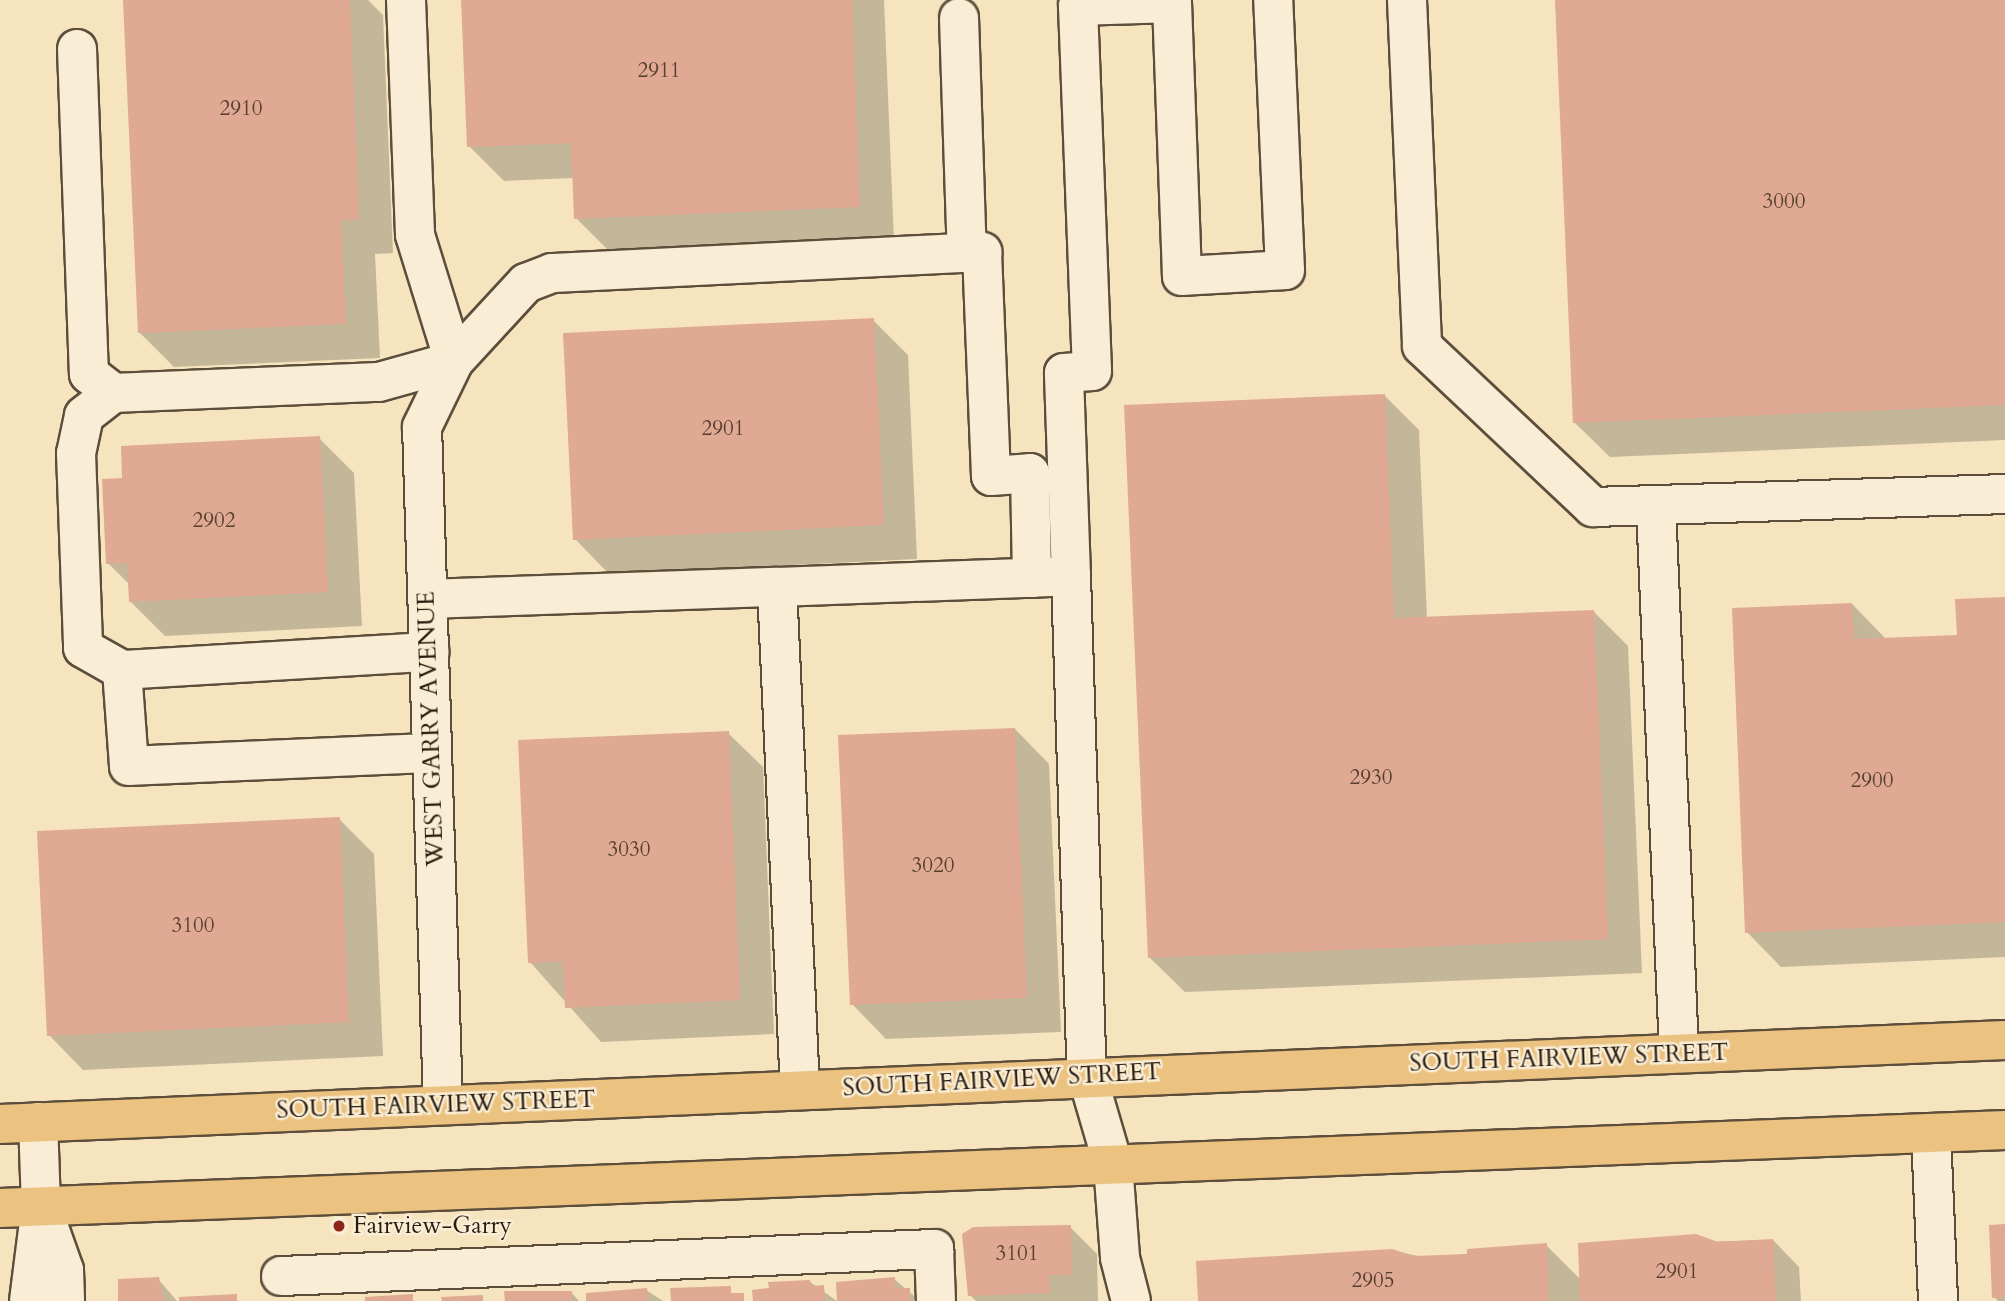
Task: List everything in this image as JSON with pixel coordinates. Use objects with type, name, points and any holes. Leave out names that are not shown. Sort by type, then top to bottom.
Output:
[{"type":"main road","name":"SOUTH FAIRVIEW STREET","points":[[0,1124],[1087,1075],[2005,1040]]},
{"type":"main road","points":[[0,1208],[2005,1130]]},
{"type":"street","points":[[406,0],[415,235],[454,361]]},
{"type":"street","points":[[1131,1301],[1120,1258],[1113,1164],[1087,1075],[1064,373],[1092,371],[1078,6],[1172,3],[1182,276],[1285,270],[1273,0]]},
{"type":"street","points":[[1407,0],[1422,346],[1593,508],[2005,494]]},
{"type":"street","points":[[958,19],[967,253]]},
{"type":"street","points":[[77,49],[89,374],[113,393]]},
{"type":"street","points":[[429,652],[122,670],[83,648],[76,453],[84,416],[113,393],[379,382],[454,361],[526,283],[552,273],[982,252],[991,476],[1030,473],[1032,578]]},
{"type":"street","name":"WEST GARRY AVENUE","points":[[443,1104],[422,427],[454,361]]},
{"type":"street","points":[[1656,506],[1679,1053]]},
{"type":"street","points":[[427,599],[1070,576]]},
{"type":"street","points":[[777,587],[800,1089]]},
{"type":"street","points":[[122,670],[129,766],[432,753]]},
{"type":"street","points":[[29,1301],[41,1206],[38,1122]]},
{"type":"street","points":[[1931,1133],[1938,1301]]},
{"type":"street","points":[[41,1206],[64,1270],[65,1301]]},
{"type":"street","points":[[281,1276],[934,1250],[936,1301]]},
{"type":"building","points":[[123,0],[350,0],[359,219],[341,220],[346,324],[138,333]]},
{"type":"building","points":[[461,0],[852,0],[860,207],[574,219],[571,143],[467,147]]},
{"type":"building","points":[[1555,0],[2005,0],[2005,405],[1573,423]]},
{"type":"building","points":[[874,318],[884,525],[573,540],[563,333]]},
{"type":"building","points":[[1385,394],[1394,618],[1594,610],[1608,939],[1148,958],[1124,405]]},
{"type":"building","points":[[320,436],[328,592],[129,602],[127,563],[106,564],[102,479],[122,478],[121,446]]},
{"type":"building","points":[[2005,597],[2005,922],[1745,933],[1732,608],[1852,603],[1854,639],[1957,635],[1955,599]]},
{"type":"building","points":[[1015,728],[1027,998],[850,1005],[838,735]]},
{"type":"building","points":[[729,731],[740,1000],[565,1008],[563,961],[528,963],[518,740]]},
{"type":"building","points":[[340,817],[349,1022],[47,1036],[37,831]]},
{"type":"building","points":[[2005,1224],[2005,1297],[1992,1298],[1989,1225]]},
{"type":"building","points":[[1071,1225],[1072,1275],[1049,1275],[1050,1293],[968,1296],[962,1234],[973,1227]]},
{"type":"building","points":[[1696,1234],[1718,1242],[1773,1239],[1776,1301],[1580,1301],[1578,1243]]},
{"type":"building","points":[[1547,1243],[1549,1301],[1198,1301],[1196,1261],[1392,1249],[1414,1256],[1467,1254],[1467,1249]]},
{"type":"building","points":[[159,1277],[164,1301],[118,1301],[118,1279]]},
{"type":"building","points":[[895,1277],[895,1288],[910,1288],[910,1301],[837,1301],[836,1282]]},
{"type":"building","points":[[810,1280],[811,1286],[824,1285],[825,1301],[753,1301],[752,1290],[769,1288],[768,1282]]},
{"type":"building","points":[[731,1286],[731,1293],[744,1293],[744,1301],[671,1301],[670,1288]]},
{"type":"building","points":[[647,1288],[648,1301],[586,1301],[586,1293]]},
{"type":"building","points":[[504,1291],[572,1291],[572,1301],[505,1301]]},
{"type":"building","points":[[237,1294],[237,1301],[179,1301],[179,1297]]},
{"type":"building","points":[[413,1294],[413,1301],[365,1301],[365,1297]]},
{"type":"building","points":[[483,1295],[483,1301],[442,1301],[441,1297]]},
{"type":"place","name":"Fairview-Garry","points":[[339,1226]]}]
